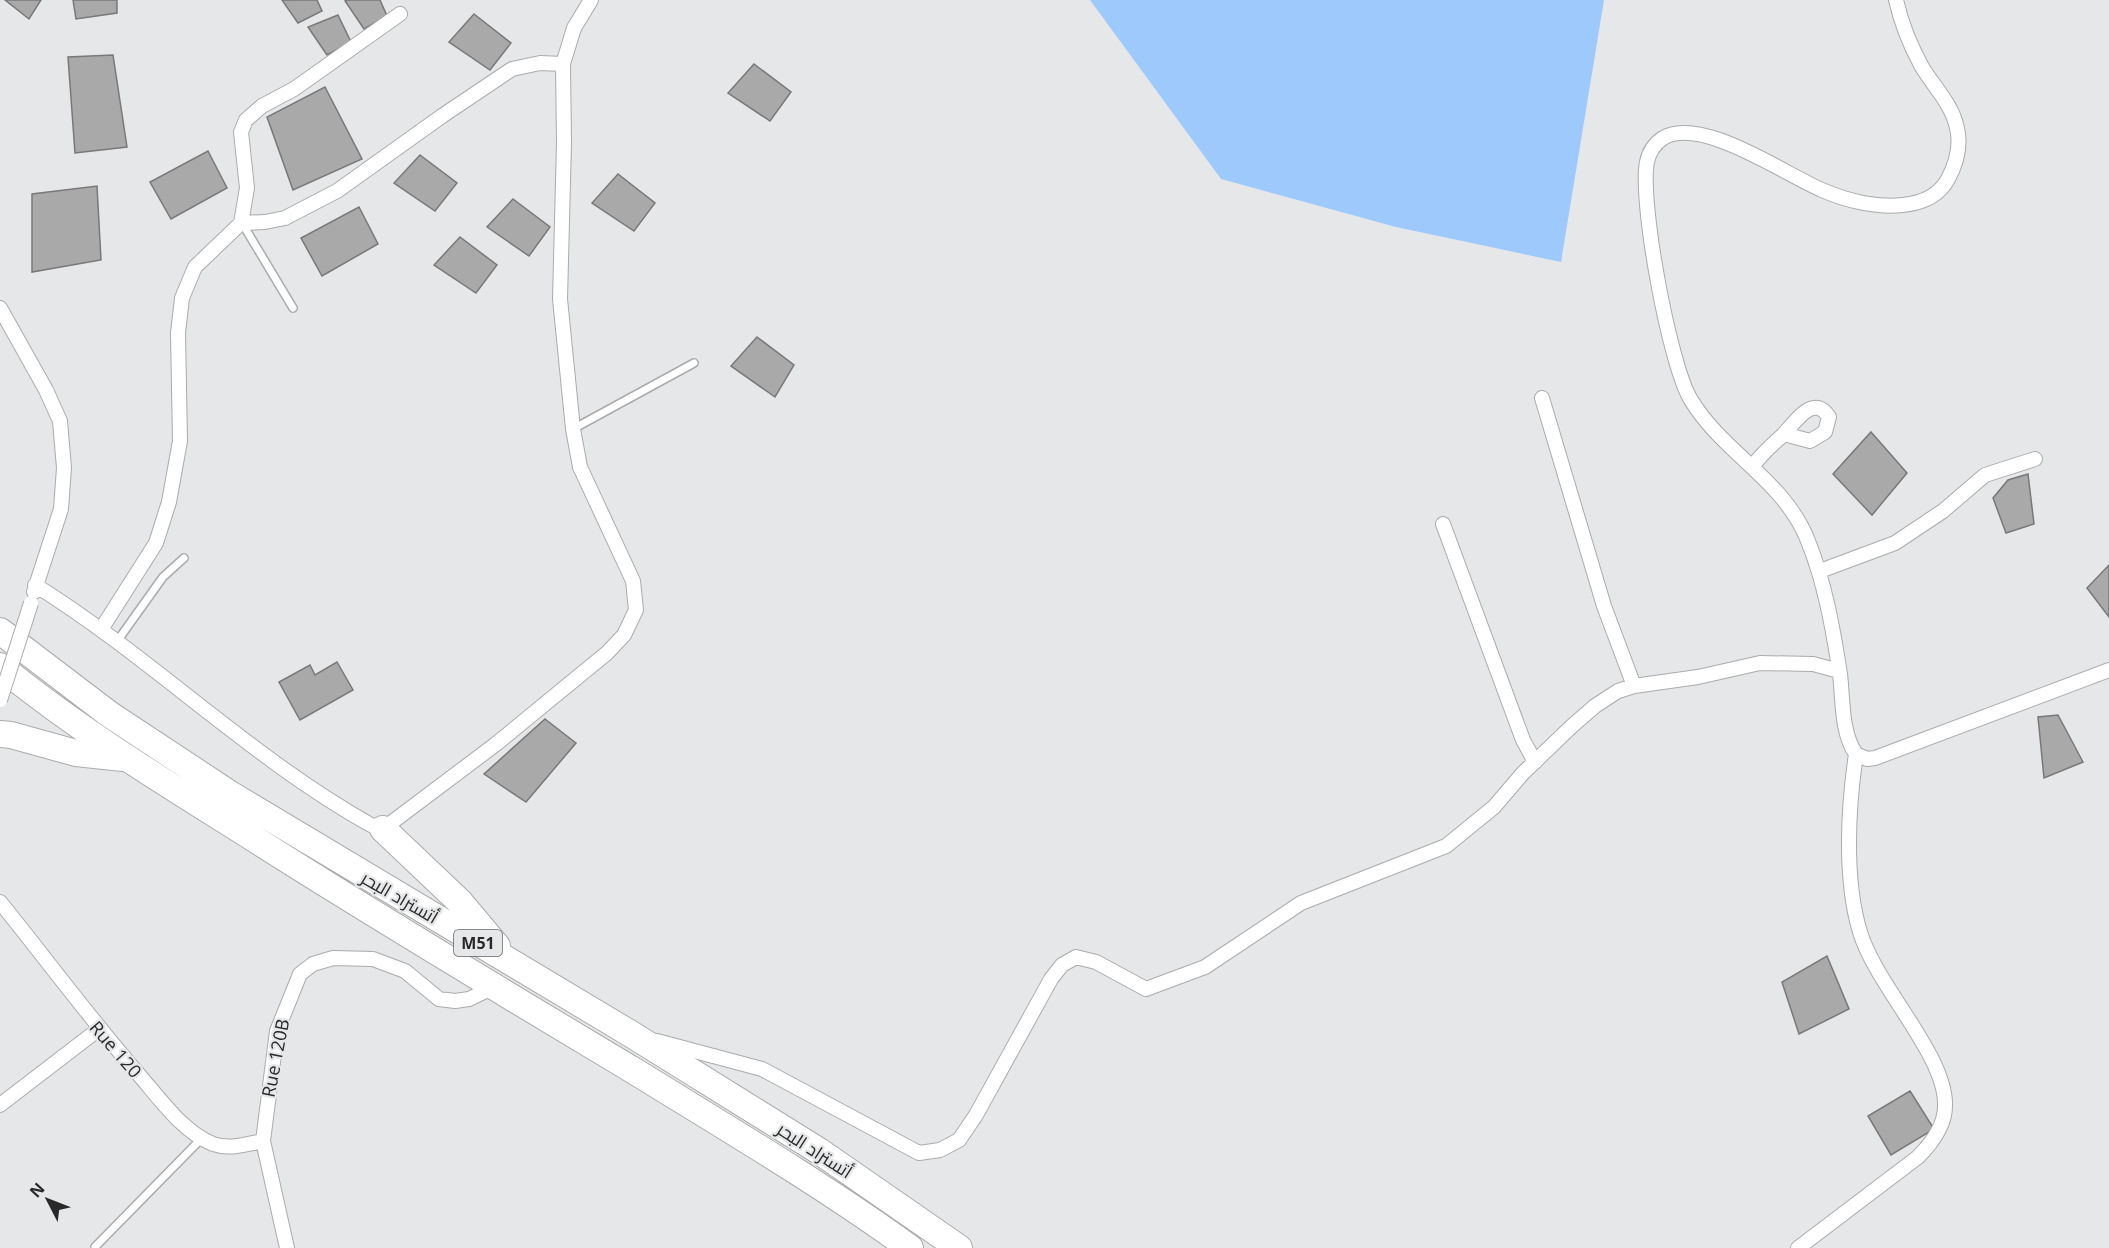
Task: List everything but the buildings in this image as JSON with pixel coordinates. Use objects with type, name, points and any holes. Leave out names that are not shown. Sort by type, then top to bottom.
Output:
[{"type":"highway","name":"أتستراد البحر","points":[[0,631],[109,714],[221,788],[631,1034],[819,1151],[959,1248]]},
{"type":"highway","name":"أتستراد البحر","points":[[0,666],[47,704],[126,759],[494,987],[718,1122],[910,1248]]},
{"type":"highway","points":[[0,734],[76,753],[126,759]]},
{"type":"highway","points":[[383,829],[460,903],[511,963]]},
{"type":"street","points":[[35,585],[102,628],[304,785],[371,825],[383,829],[496,744],[607,653],[624,635],[636,610],[633,581],[580,467],[573,429],[560,299],[564,143],[563,64],[574,28],[591,0]]},
{"type":"street","points":[[1798,1248],[1918,1157],[1933,1140],[1945,1108],[1944,1089],[1932,1059],[1876,970],[1859,930],[1850,858],[1848,806],[1856,754],[1846,732],[1839,671],[1820,571],[1802,526],[1793,512],[1753,466],[1700,414],[1682,380],[1666,319],[1646,188],[1649,154],[1655,144],[1666,136],[1677,133],[1694,134],[1727,144],[1776,165],[1823,191],[1857,201],[1887,207],[1912,204],[1933,196],[1944,186],[1953,170],[1958,150],[1958,130],[1952,109],[1922,66],[1896,0]]},
{"type":"street","points":[[102,628],[156,543],[169,502],[180,441],[178,333],[182,298],[195,267],[241,223],[247,188],[241,132],[246,120],[262,106],[294,89],[400,14]]},
{"type":"street","points":[[241,223],[285,218],[337,192],[512,69],[540,63],[563,64]]},
{"type":"street","points":[[0,308],[46,390],[60,421],[64,468],[61,509],[0,700]]},
{"type":"street","points":[[1542,398],[1604,606],[1634,686]]},
{"type":"street","points":[[1753,466],[1762,453],[1784,434]]},
{"type":"street","points":[[1820,571],[1895,543],[1943,511],[1985,475],[2035,459]]},
{"type":"street","points":[[1443,524],[1523,740],[1535,762]]},
{"type":"street","points":[[631,1034],[762,1069],[919,1153],[940,1150],[959,1140],[976,1115],[1033,1009],[1062,965],[1076,957],[1096,962],[1146,989],[1170,982],[1225,955],[1301,903],[1446,846],[1494,807],[1535,762],[1595,706],[1618,691],[1634,686],[1698,677],[1760,663],[1813,664],[1839,671]]},
{"type":"street","points":[[1856,754],[1867,759],[1875,758],[2109,670]]},
{"type":"street","name":"Rue 120","points":[[0,902],[99,1029],[162,1102],[213,1144],[231,1147],[263,1141]]},
{"type":"street","name":"Rue 120B","points":[[287,1248],[263,1141],[277,1031],[300,974],[313,964],[333,958],[373,959],[405,970],[439,999],[455,1001],[469,999],[494,987]]},
{"type":"street","points":[[0,1105],[99,1029]]},
{"type":"lane","points":[[241,223],[293,308]]},
{"type":"lane","points":[[573,429],[693,363]]},
{"type":"lane","points":[[118,640],[163,577],[184,558]]},
{"type":"lane","points":[[94,1247],[203,1138]]},
{"type":"shaded area","points":[[1090,0],[1604,0],[1561,262],[1396,227],[1221,179]]}]
